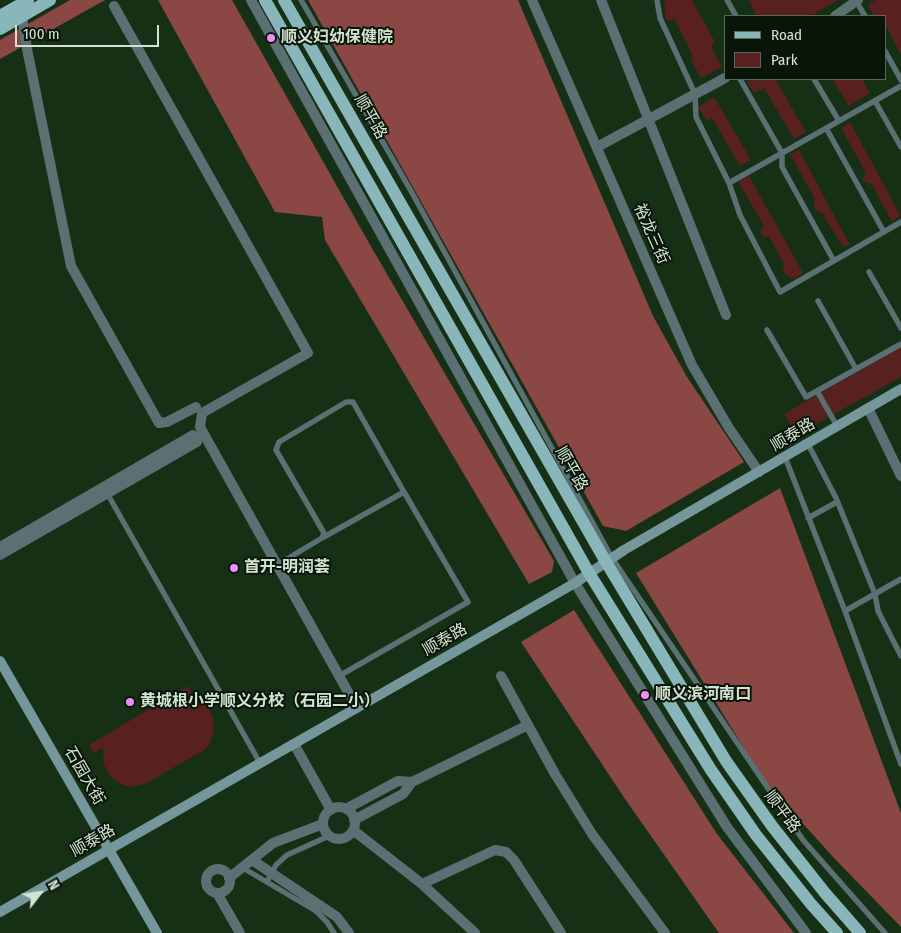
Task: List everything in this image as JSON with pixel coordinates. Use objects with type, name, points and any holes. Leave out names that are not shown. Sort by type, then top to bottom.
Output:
[{"type":"main road","points":[[0,16],[28,0]]},
{"type":"main road","points":[[0,29],[50,0]]},
{"type":"main road","name":"顺平路","points":[[264,0],[589,573],[711,770],[756,835],[811,904],[837,933]]},
{"type":"main road","name":"顺平路","points":[[284,0],[726,761],[795,856],[860,933]]},
{"type":"street","points":[[251,0],[575,582],[727,827],[806,933]]},
{"type":"street","name":"裕龙三街","points":[[532,0],[692,365],[729,428],[759,472]]},
{"type":"street","points":[[601,0],[726,315]]},
{"type":"street","points":[[836,15],[857,0]]},
{"type":"street","points":[[114,6],[308,353],[202,413],[200,427],[357,708]]},
{"type":"street","points":[[22,16],[71,266],[159,423],[167,422],[196,407]]},
{"type":"street","points":[[597,147],[724,79]]},
{"type":"street","name":"顺泰路","points":[[0,912],[575,582],[609,560],[901,389]]},
{"type":"street","points":[[868,408],[901,476]]},
{"type":"street","points":[[0,547],[195,438]]},
{"type":"street","points":[[0,555],[105,490]]},
{"type":"street","name":"石园大街","points":[[0,661],[156,933]]},
{"type":"street","points":[[501,676],[555,774],[592,834],[665,933]]},
{"type":"street","points":[[346,809],[398,782],[412,782],[528,725]]},
{"type":"street","points":[[294,744],[331,810]]},
{"type":"street","points":[[412,782],[404,794],[354,825],[350,835],[340,839],[329,836],[326,832],[324,824],[327,813],[331,810],[346,809],[350,812],[354,825],[475,933]]},
{"type":"street","points":[[229,878],[273,843],[324,824]]},
{"type":"street","points":[[422,884],[495,850],[506,852],[514,860],[561,933]]},
{"type":"street","points":[[252,860],[269,877],[337,917],[349,933]]},
{"type":"street","points":[[216,870],[221,870],[229,878],[229,887],[222,893],[212,892],[206,882],[207,876],[216,870]]},
{"type":"street","points":[[217,893],[240,933]]},
{"type":"lane","points":[[301,0],[411,191],[609,560],[803,840],[885,933]]},
{"type":"lane","points":[[657,0],[660,18],[695,94],[696,117],[729,183],[740,215],[780,292],[901,222]]},
{"type":"lane","points":[[727,0],[735,15]]},
{"type":"lane","points":[[857,0],[864,15]]},
{"type":"lane","points":[[886,53],[901,80]]},
{"type":"lane","points":[[741,80],[782,153],[782,167],[834,261]]},
{"type":"lane","points":[[815,80],[839,121]]},
{"type":"lane","points":[[729,183],[901,86]]},
{"type":"lane","points":[[875,101],[901,147]]},
{"type":"lane","points":[[826,128],[884,232]]},
{"type":"lane","points":[[868,272],[901,328]]},
{"type":"lane","points":[[818,301],[856,369]]},
{"type":"lane","points":[[767,330],[806,397],[901,344]]},
{"type":"lane","points":[[817,391],[837,426]]},
{"type":"lane","points":[[322,538],[324,533],[276,450],[279,442],[346,402],[353,402],[468,602],[339,676]]},
{"type":"lane","points":[[808,444],[837,502],[875,594],[878,611],[901,656]]},
{"type":"lane","points":[[785,457],[901,764]]},
{"type":"lane","points":[[105,490],[260,763]]},
{"type":"lane","points":[[277,565],[404,492]]},
{"type":"lane","points":[[808,518],[837,502]]},
{"type":"lane","points":[[844,611],[901,580]]},
{"type":"lane","points":[[269,877],[276,865],[286,855],[329,836]]},
{"type":"lane","points":[[243,868],[269,877],[316,911],[327,922],[334,933]]},
{"type":"green space","points":[[666,0],[692,0],[715,42],[711,47],[722,67],[701,78],[690,58],[693,56],[674,18],[669,21],[666,18],[664,2]]},
{"type":"green space","points":[[749,0],[838,0],[813,15],[756,15]]},
{"type":"green space","points":[[875,0],[901,0],[901,54],[886,27],[886,15],[873,15],[868,6]]},
{"type":"green space","points":[[750,80],[776,80],[806,132],[794,139],[764,88],[754,93],[747,82]]},
{"type":"green space","points":[[833,80],[863,80],[870,93],[849,106]]},
{"type":"green space","points":[[714,97],[751,160],[740,166],[712,118],[707,121],[698,107]]},
{"type":"green space","points":[[850,122],[900,215],[892,222],[872,184],[862,181],[866,173],[841,128]]},
{"type":"green space","points":[[799,150],[850,245],[843,247],[822,213],[814,210],[815,199],[790,154]]},
{"type":"green space","points":[[749,176],[803,273],[795,279],[787,276],[782,269],[785,265],[769,237],[764,237],[761,234],[764,226],[738,181]]},
{"type":"green space","points":[[901,347],[901,377],[796,435],[784,414]]},
{"type":"green space","points":[[188,686],[193,695],[190,697],[208,707],[212,716],[214,730],[209,745],[204,750],[145,784],[130,787],[112,778],[104,765],[103,748],[94,753],[89,745]]},
{"type":"shaded area","points":[[70,0],[105,0],[0,59],[0,40]]},
{"type":"shaded area","points":[[158,0],[232,0],[373,250],[554,561],[552,572],[529,584],[325,240],[322,217],[275,212]]},
{"type":"shaded area","points":[[308,0],[518,0],[653,316],[687,377],[744,462],[626,531],[603,526]]},
{"type":"shaded area","points":[[780,488],[901,813],[901,927],[833,857],[763,779],[636,573]]},
{"type":"shaded area","points":[[574,610],[717,834],[794,933],[719,933],[625,799],[521,642]]},
{"type":"place","name":"顺义妇幼保健院","points":[[271,38]]},
{"type":"place","name":"首开-明润荟","points":[[234,568]]},
{"type":"place","name":"顺义滨河南口","points":[[645,695]]},
{"type":"place","name":"黄城根小学顺义分校（石园二小）","points":[[130,702]]}]
